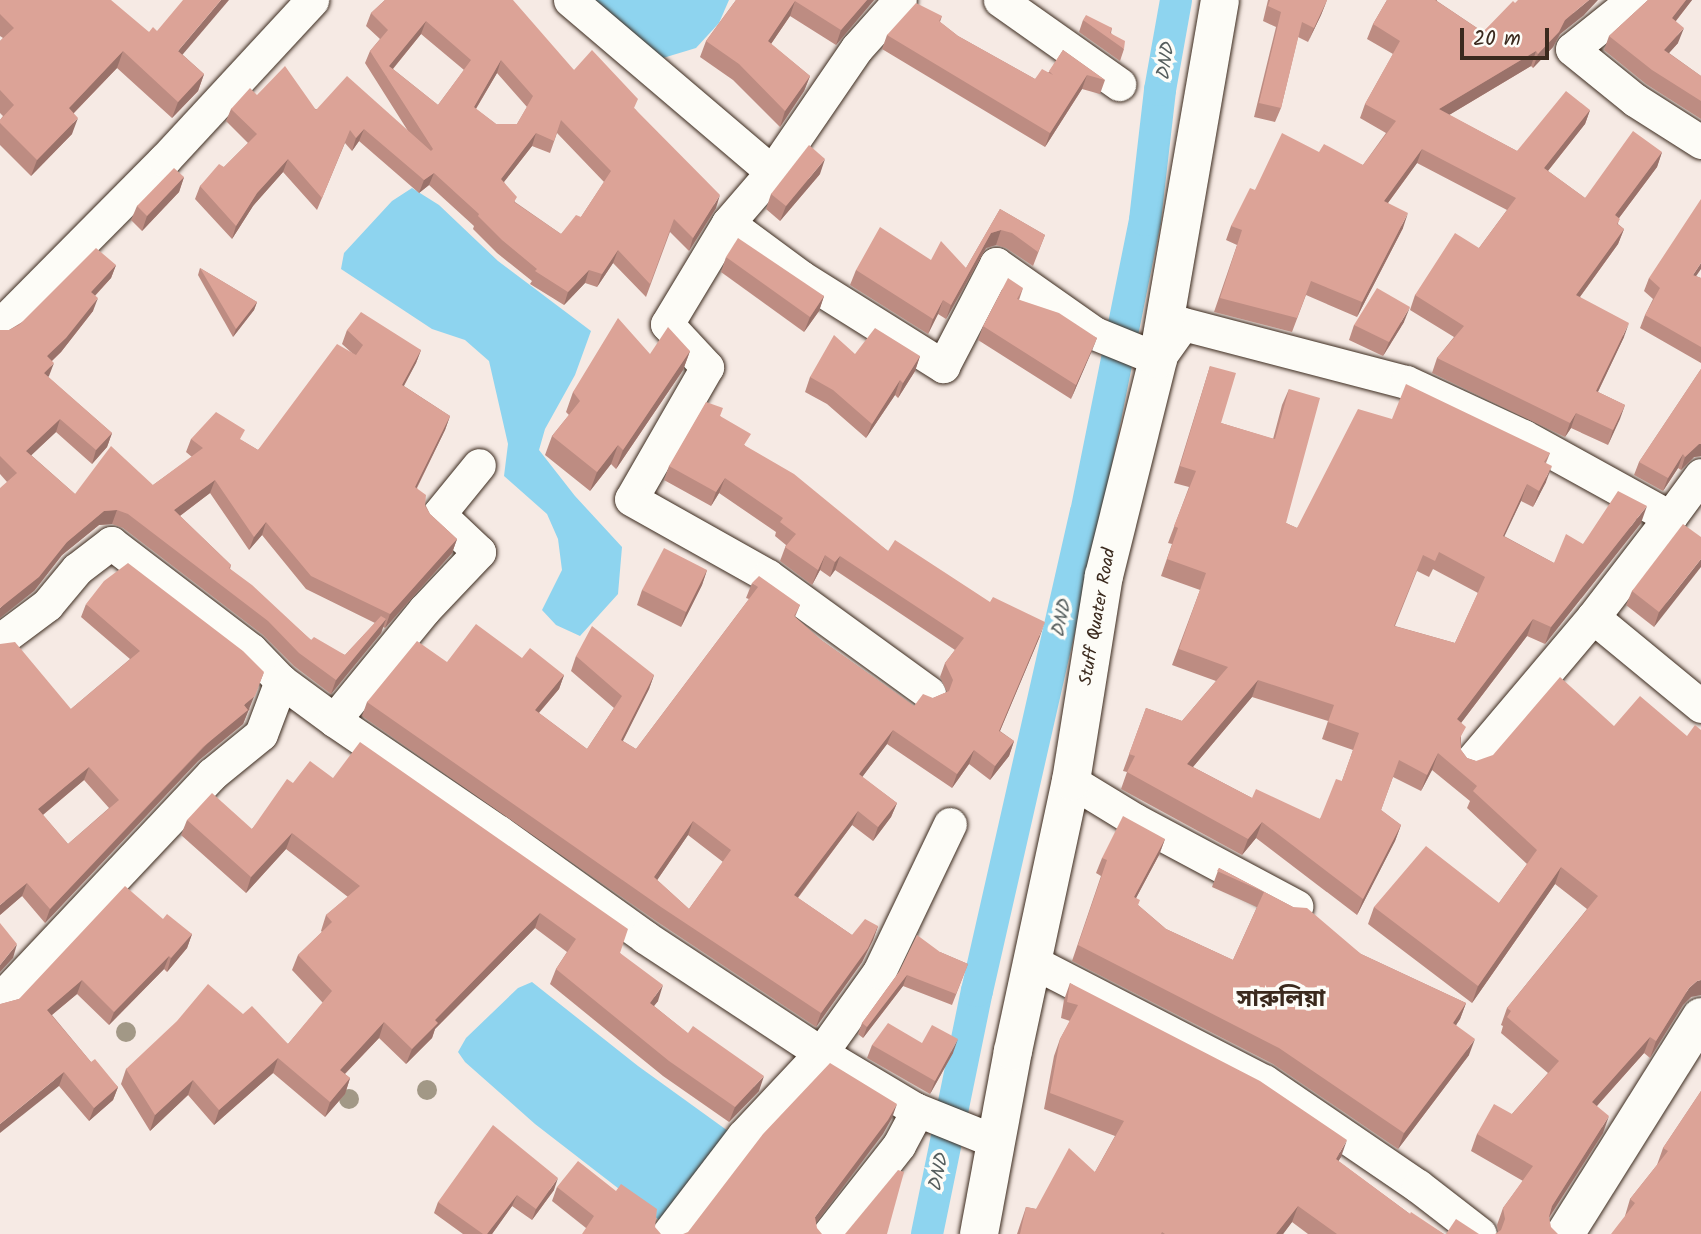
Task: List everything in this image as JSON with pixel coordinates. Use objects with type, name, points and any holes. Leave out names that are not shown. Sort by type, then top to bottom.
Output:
[{"type":"street","points":[[0,325],[164,160],[312,0]]},
{"type":"street","points":[[570,0],[772,172]]},
{"type":"street","points":[[900,0],[857,48],[772,172],[728,223],[667,324],[707,367],[631,499],[768,576],[929,693]]},
{"type":"street","points":[[1000,0],[1119,84]]},
{"type":"street","name":"Stuff Quater Road","points":[[979,1234],[1013,1051],[1070,781],[1104,576],[1157,358],[1220,0]]},
{"type":"street","points":[[1633,0],[1572,49],[1635,100],[1699,137]]},
{"type":"street","points":[[728,223],[801,277],[943,366],[996,264],[1094,333],[1157,358],[1183,324],[1406,382],[1523,436],[1670,517]]},
{"type":"street","points":[[334,720],[424,610],[479,552],[439,514],[478,465]]},
{"type":"street","points":[[1473,759],[1593,617],[1701,475]]},
{"type":"street","points":[[0,640],[47,605],[77,569],[111,543],[251,650],[281,681],[645,937],[821,1053],[915,1109],[997,1142]]},
{"type":"street","points":[[1593,617],[1701,706]]},
{"type":"street","points":[[0,999],[212,775],[261,734],[281,681]]},
{"type":"street","points":[[1070,781],[1135,820],[1297,906]]},
{"type":"street","points":[[668,1234],[743,1136],[821,1053],[879,972],[950,824]]},
{"type":"street","points":[[1033,962],[1264,1081],[1418,1186],[1480,1234]]},
{"type":"street","points":[[1565,1234],[1698,1030]]},
{"type":"street","points":[[829,1234],[899,1145],[915,1115],[915,1109]]},
{"type":"water","points":[[578,0],[729,0],[719,23],[696,48],[663,58]]},
{"type":"water","points":[[412,188],[439,205],[498,261],[591,331],[575,375],[545,429],[539,450],[575,496],[622,547],[618,594],[580,636],[556,625],[542,610],[562,570],[558,539],[547,514],[504,476],[508,444],[489,361],[465,340],[432,329],[341,269],[344,253],[392,201]]},
{"type":"water","points":[[532,982],[638,1066],[728,1131],[667,1226],[535,1124],[465,1062],[458,1052],[466,1038],[518,988]]},
{"type":"building","points":[[0,0],[111,0],[149,32],[153,27],[157,31],[183,0],[221,0],[178,51],[204,74],[178,102],[123,51],[69,108],[78,118],[37,160],[0,123],[14,105],[0,90],[0,41],[14,28],[0,14]]},
{"type":"building","points":[[385,0],[513,0],[574,70],[592,50],[638,99],[634,108],[720,195],[693,238],[674,219],[650,284],[618,250],[602,274],[589,270],[568,292],[535,271],[537,269],[502,240],[479,214],[434,173],[424,180],[364,129],[356,138],[350,130],[322,198],[288,159],[257,193],[236,226],[200,186],[219,164],[224,167],[257,134],[231,109],[250,88],[257,95],[285,66],[316,110],[347,76],[431,151],[433,149],[370,51],[388,30],[371,13]],"holes":[[[426,21],[471,60],[438,105],[389,66]],[[501,60],[533,96],[517,124],[496,124],[474,107]],[[561,120],[611,171],[581,217],[576,215],[561,234],[514,202],[517,197],[501,179],[536,133],[554,141]]]},
{"type":"building","points":[[736,0],[867,0],[841,30],[795,1],[768,41],[810,76],[785,111],[739,64],[706,41]]},
{"type":"building","points":[[1270,0],[1327,0],[1314,28],[1302,22],[1281,108],[1259,103],[1281,12],[1268,6]]},
{"type":"building","points":[[1387,0],[1435,0],[1483,32],[1513,1],[1589,0],[1565,20],[1559,32],[1538,54],[1536,51],[1439,109],[1517,151],[1566,91],[1590,110],[1544,168],[1585,198],[1633,131],[1662,152],[1615,215],[1620,219],[1617,224],[1624,229],[1576,295],[1629,323],[1596,391],[1625,405],[1613,430],[1576,413],[1570,423],[1437,358],[1464,326],[1415,295],[1455,233],[1479,248],[1516,198],[1422,149],[1384,201],[1408,213],[1362,302],[1311,281],[1297,318],[1220,298],[1242,230],[1231,226],[1250,188],[1255,190],[1282,133],[1319,152],[1324,144],[1363,165],[1396,121],[1365,104],[1400,41],[1373,24]]},
{"type":"building","points":[[1648,0],[1686,0],[1672,18],[1684,28],[1664,50],[1701,76],[1701,101],[1652,70],[1609,36]]},
{"type":"building","points":[[916,3],[942,16],[939,21],[958,36],[1035,79],[1042,69],[1053,75],[1049,71],[1063,50],[1105,80],[1087,75],[1050,133],[887,35]]},
{"type":"building","points":[[1086,15],[1112,28],[1110,33],[1125,41],[1124,49],[1083,20]]},
{"type":"building","points":[[809,145],[825,159],[786,206],[771,194]]},
{"type":"building","points":[[174,168],[184,177],[147,216],[137,206]]},
{"type":"building","points":[[1701,199],[1701,263],[1693,275],[1701,278],[1701,347],[1645,315],[1660,288],[1649,278]]},
{"type":"building","points":[[1000,209],[1045,235],[1038,252],[1012,233],[1001,230],[991,233],[951,305],[943,300],[933,319],[856,270],[880,227],[931,260],[941,241],[966,268]]},
{"type":"building","points":[[738,238],[824,296],[810,317],[726,257]]},
{"type":"building","points":[[96,248],[116,265],[91,292],[98,298],[66,338],[47,356],[54,363],[44,373],[112,433],[96,450],[60,419],[26,451],[75,494],[111,446],[153,485],[203,448],[191,439],[216,412],[245,430],[240,439],[258,450],[337,344],[356,355],[363,345],[347,330],[361,312],[421,350],[402,385],[450,416],[415,487],[426,495],[425,506],[430,514],[457,539],[390,614],[311,576],[266,522],[254,537],[215,480],[174,510],[231,565],[229,568],[252,585],[311,640],[314,637],[345,655],[381,616],[386,619],[336,680],[299,653],[268,621],[128,514],[117,510],[104,511],[67,542],[39,577],[0,608],[0,488],[17,473],[0,456],[0,330],[9,330],[19,325]]},
{"type":"building","points":[[200,268],[257,302],[236,329]]},
{"type":"building","points":[[1008,278],[1023,288],[1017,299],[1059,313],[1097,338],[1076,385],[983,326]]},
{"type":"building","points":[[1377,288],[1410,307],[1389,342],[1354,325]]},
{"type":"building","points":[[618,318],[650,354],[668,327],[690,351],[623,450],[618,445],[597,472],[552,436],[580,401],[573,392]]},
{"type":"building","points":[[875,328],[920,356],[903,383],[900,380],[872,424],[833,390],[810,377],[834,335],[855,354]]},
{"type":"building","points":[[1210,366],[1236,373],[1221,423],[1275,439],[1289,389],[1320,398],[1286,523],[1297,528],[1358,409],[1392,419],[1406,384],[1550,453],[1544,462],[1552,466],[1539,491],[1527,484],[1503,536],[1554,563],[1566,534],[1583,544],[1618,491],[1647,506],[1551,627],[1533,619],[1457,719],[1466,727],[1460,738],[1461,750],[1467,758],[1476,761],[1493,755],[1560,677],[1614,726],[1640,696],[1687,736],[1695,725],[1701,730],[1701,980],[1689,988],[1656,1041],[1650,1037],[1592,1102],[1609,1116],[1552,1206],[1549,1217],[1551,1227],[1558,1234],[1495,1234],[1501,1230],[1505,1219],[1503,1208],[1533,1166],[1477,1134],[1494,1104],[1512,1114],[1559,1061],[1507,1017],[1511,1011],[1507,1008],[1598,896],[1561,867],[1478,986],[1374,907],[1426,846],[1499,903],[1537,850],[1473,791],[1477,786],[1438,753],[1427,775],[1399,760],[1381,810],[1401,825],[1363,899],[1262,822],[1248,839],[1127,772],[1135,756],[1129,754],[1146,708],[1182,721],[1228,667],[1179,649],[1206,573],[1167,559],[1178,528],[1174,526],[1196,471],[1180,466]],"holes":[[[1439,552],[1485,577],[1455,643],[1394,626],[1423,555],[1435,561]],[[1258,680],[1334,705],[1328,722],[1359,733],[1342,781],[1336,779],[1320,819],[1256,789],[1252,798],[1187,764]]]},
{"type":"building","points":[[1701,369],[1701,444],[1685,457],[1683,454],[1668,478],[1639,462]]},
{"type":"building","points":[[706,402],[723,408],[720,416],[751,434],[744,445],[794,474],[888,551],[895,540],[990,602],[993,597],[1045,622],[999,731],[1014,741],[995,766],[974,750],[957,774],[893,730],[859,774],[897,803],[878,827],[858,811],[794,895],[852,935],[865,919],[878,926],[868,948],[821,1013],[661,907],[367,702],[417,641],[447,662],[476,624],[522,658],[530,648],[564,675],[535,710],[587,749],[622,696],[576,656],[592,626],[654,675],[621,740],[636,749],[758,587],[752,583],[759,576],[800,605],[794,616],[821,640],[914,706],[923,694],[933,698],[949,691],[953,680],[945,663],[964,638],[840,556],[835,562],[825,555],[818,570],[785,547],[796,534],[780,522],[783,518],[725,478],[716,492],[669,466]],"holes":[[[693,821],[731,850],[689,909],[654,877]]]},
{"type":"building","points":[[1683,524],[1701,537],[1701,559],[1659,612],[1632,591]]},
{"type":"building","points":[[664,548],[707,570],[686,612],[642,590]]},
{"type":"building","points":[[128,563],[243,651],[264,672],[255,696],[244,705],[248,710],[203,747],[50,909],[27,883],[0,905],[0,644],[15,642],[71,709],[140,651],[86,604],[104,581]],"holes":[[[89,767],[119,800],[68,844],[38,809]]]},
{"type":"building","points":[[360,742],[628,929],[620,953],[663,985],[650,1003],[688,1033],[693,1026],[764,1076],[735,1107],[669,1061],[556,969],[576,939],[540,913],[435,1020],[438,1023],[412,1049],[384,1022],[340,1070],[350,1078],[330,1102],[278,1058],[219,1110],[193,1080],[155,1115],[126,1069],[177,1021],[208,984],[243,1014],[252,1006],[288,1044],[332,991],[298,955],[332,922],[326,915],[360,886],[292,833],[251,877],[187,820],[212,793],[252,829],[287,779],[293,783],[310,761],[333,778]]},
{"type":"building","points":[[1123,816],[1165,839],[1134,897],[1140,900],[1138,905],[1166,929],[1233,960],[1264,892],[1217,871],[1219,868],[1293,907],[1307,908],[1361,954],[1466,1003],[1453,1023],[1475,1039],[1404,1133],[1279,1048],[1078,945],[1107,860],[1102,858]]},
{"type":"building","points":[[125,886],[163,919],[167,914],[192,934],[171,958],[169,956],[114,1012],[82,980],[47,1010],[91,1062],[95,1059],[118,1087],[94,1108],[64,1072],[0,1124],[0,1004],[19,999]]},
{"type":"building","points":[[0,923],[17,944],[0,965]]},
{"type":"building","points":[[917,935],[940,952],[968,964],[956,994],[907,975],[867,1027],[862,1023],[899,972]]},
{"type":"building","points":[[1070,983],[1260,1081],[1347,1140],[1336,1159],[1410,1214],[1411,1212],[1444,1234],[1337,1234],[1298,1206],[1276,1234],[1020,1234],[1026,1207],[1036,1209],[1069,1148],[1095,1172],[1124,1121],[1050,1093],[1060,1039],[1078,1005],[1067,1002]]},
{"type":"building","points":[[888,1023],[922,1043],[932,1025],[958,1039],[935,1081],[872,1045]]},
{"type":"building","points":[[830,1063],[897,1104],[888,1120],[815,1217],[817,1228],[822,1234],[683,1234],[688,1232],[763,1134]]},
{"type":"building","points":[[1701,1091],[1701,1234],[1611,1234],[1635,1203],[1630,1199],[1668,1151],[1663,1148]]},
{"type":"building","points":[[493,1125],[558,1178],[536,1209],[517,1195],[487,1234],[483,1234],[438,1202]]},
{"type":"building","points":[[578,1161],[616,1191],[621,1184],[657,1209],[655,1227],[661,1234],[582,1234],[594,1216],[557,1187]]},
{"type":"building","points":[[898,1170],[904,1172],[887,1234],[845,1234]]},
{"type":"building","points":[[1456,1219],[1479,1234],[1446,1234]]},
{"type":"waterway","name":"DND","points":[[927,1234],[977,991],[1086,513],[1145,220],[1160,90],[1176,0]]},
{"type":"district","name":"সারুলিয়া","points":[[1281,1000]]}]
